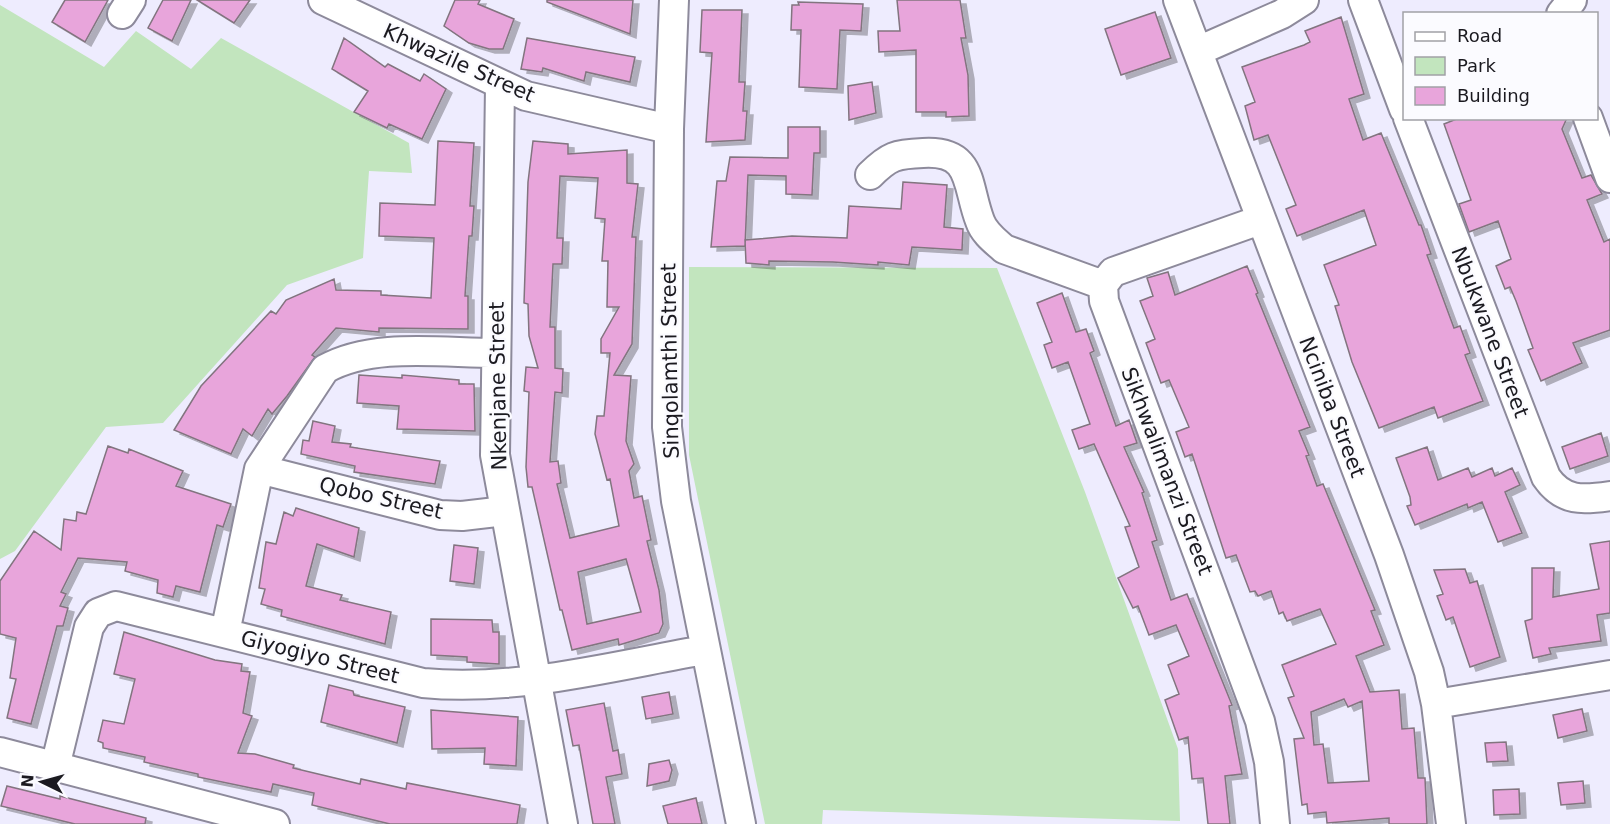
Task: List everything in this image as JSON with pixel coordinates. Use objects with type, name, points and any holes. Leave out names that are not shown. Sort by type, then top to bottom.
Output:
[{"type":"street","name":"Khwazile Street","points":[[323,0],[500,86],[526,96],[669,129]]},
{"type":"street","name":"Sinqolamthi Street","points":[[674,0],[669,129],[667,427],[676,501],[704,650],[741,824]]},
{"type":"street","name":"Nciniba Street","points":[[1178,0],[1389,555],[1428,672],[1436,704],[1451,824]]},
{"type":"street","points":[[1198,51],[1282,14],[1304,0]]},
{"type":"street","points":[[1363,0],[1403,106]]},
{"type":"street","points":[[1563,12],[1572,0]]},
{"type":"street","name":"Nkenjane Street","points":[[500,86],[495,455],[563,824]]},
{"type":"street","name":"Nbukwane Street","points":[[1409,120],[1546,477],[1560,494],[1573,499],[1610,496]]},
{"type":"street","points":[[1589,120],[1610,178]]},
{"type":"street","points":[[870,175],[886,160],[900,154],[935,152],[948,155],[958,161],[965,170],[980,222],[991,238],[1004,249],[1103,285],[1113,272],[1260,220]]},
{"type":"street","name":"Sikhwalimanzi Street","points":[[1103,285],[1104,301],[1124,360],[1260,721],[1269,762],[1275,824]]},
{"type":"street","points":[[225,633],[260,469],[325,369],[342,360],[368,353],[496,353]]},
{"type":"street","name":"Qobo Street","points":[[260,469],[440,515],[462,516],[505,511]]},
{"type":"street","name":"Giyogiyo Street","points":[[55,767],[89,627],[98,613],[117,606],[423,683],[446,685],[535,680],[704,650]]},
{"type":"street","points":[[1436,704],[1610,675]]},
{"type":"street","points":[[0,752],[275,824]]},
{"type":"green space","points":[[0,5],[104,67],[136,31],[191,69],[221,38],[409,143],[412,173],[369,171],[363,258],[287,285],[163,423],[106,427],[15,551],[0,559]]},
{"type":"green space","points":[[689,267],[997,268],[1085,492],[1178,749],[1180,821],[823,810],[822,824],[765,824],[689,455]]},
{"type":"building","points":[[65,0],[108,0],[85,42],[52,22]]},
{"type":"building","points":[[163,0],[191,0],[172,41],[148,28]]},
{"type":"building","points":[[197,0],[250,0],[234,23]]},
{"type":"building","points":[[455,0],[480,0],[478,4],[514,19],[503,49],[489,49],[469,43],[444,26]]},
{"type":"building","points":[[547,0],[633,0],[630,34],[547,2]]},
{"type":"building","points":[[897,0],[960,0],[966,38],[961,38],[968,75],[969,116],[946,117],[946,112],[916,112],[916,50],[879,52],[878,31],[900,31]]},
{"type":"building","points":[[798,2],[863,4],[861,31],[840,30],[837,89],[799,87],[801,30],[791,30],[792,5],[799,5]]},
{"type":"building","points":[[702,10],[742,10],[739,82],[745,82],[743,111],[747,111],[745,140],[706,142],[712,53],[700,52]]},
{"type":"building","points":[[1155,12],[1171,58],[1121,75],[1105,29]]},
{"type":"building","points":[[1341,17],[1364,94],[1349,99],[1363,140],[1381,133],[1419,225],[1421,225],[1431,254],[1427,255],[1454,328],[1460,326],[1470,353],[1465,355],[1483,401],[1438,418],[1434,407],[1379,428],[1352,362],[1335,306],[1339,305],[1324,265],[1376,245],[1364,210],[1297,236],[1286,209],[1296,205],[1268,135],[1254,140],[1245,106],[1255,102],[1242,67],[1310,42],[1305,31]]},
{"type":"building","points":[[344,38],[385,67],[388,64],[420,81],[424,74],[446,89],[422,139],[389,124],[387,128],[354,112],[368,91],[332,69]]},
{"type":"building","points":[[527,38],[635,57],[630,82],[586,72],[584,81],[543,68],[542,72],[521,69]]},
{"type":"building","points":[[872,82],[876,113],[849,120],[848,86]]},
{"type":"building","points":[[1454,120],[1566,120],[1562,129],[1582,178],[1591,175],[1602,194],[1587,200],[1604,242],[1610,239],[1610,330],[1573,343],[1582,363],[1541,381],[1528,350],[1533,348],[1516,301],[1510,287],[1505,289],[1496,266],[1511,259],[1498,221],[1469,232],[1459,204],[1471,200],[1444,124]]},
{"type":"building","points":[[788,127],[820,127],[820,153],[814,153],[812,195],[786,194],[786,176],[748,175],[745,246],[711,247],[717,181],[726,181],[730,157],[788,158]]},
{"type":"building","points":[[438,141],[474,143],[470,206],[474,206],[472,236],[469,236],[465,296],[468,296],[468,329],[379,328],[379,332],[336,328],[312,355],[315,357],[272,414],[268,409],[252,436],[243,429],[231,454],[174,430],[201,386],[271,311],[276,314],[286,300],[334,279],[336,290],[381,291],[381,295],[431,298],[434,238],[379,236],[380,203],[435,205]]},
{"type":"building","points":[[533,141],[568,144],[568,154],[627,150],[627,183],[638,184],[632,237],[636,237],[632,344],[614,375],[631,376],[626,441],[634,464],[629,471],[634,498],[642,496],[651,540],[647,541],[659,590],[663,624],[659,633],[619,645],[618,639],[572,650],[562,610],[560,610],[532,487],[528,487],[526,467],[529,392],[524,391],[526,367],[538,368],[529,336],[528,304],[524,303],[528,182]],"holes":[[[560,176],[598,178],[595,218],[605,219],[602,261],[608,261],[607,307],[619,307],[601,339],[601,353],[610,353],[604,416],[597,416],[595,434],[607,480],[610,479],[619,526],[570,538],[557,484],[561,483],[558,461],[550,462],[555,392],[562,393],[563,369],[555,368],[555,327],[550,327],[553,264],[562,264],[563,238],[557,238]],[[626,559],[641,612],[587,624],[578,572]]]},
{"type":"building","points":[[903,182],[947,185],[944,227],[963,229],[962,250],[912,247],[909,265],[878,262],[878,265],[769,261],[769,265],[746,263],[745,240],[792,236],[847,238],[849,206],[901,209]]},
{"type":"building","points":[[1247,266],[1258,293],[1256,294],[1310,427],[1299,431],[1309,455],[1306,456],[1317,486],[1323,484],[1375,610],[1371,611],[1384,645],[1356,656],[1370,692],[1399,690],[1402,729],[1414,728],[1418,778],[1425,778],[1427,824],[1389,824],[1389,818],[1327,823],[1326,812],[1308,814],[1307,804],[1302,805],[1294,739],[1304,738],[1288,698],[1294,696],[1282,665],[1336,644],[1320,609],[1287,621],[1283,612],[1279,614],[1271,591],[1258,596],[1255,591],[1250,592],[1236,555],[1226,558],[1192,454],[1185,457],[1176,432],[1189,427],[1169,380],[1161,383],[1146,343],[1155,339],[1140,301],[1153,296],[1147,278],[1168,272],[1175,295]],"holes":[[[1344,699],[1348,707],[1362,701],[1369,781],[1328,783],[1323,744],[1314,745],[1311,712]]]},
{"type":"building","points":[[1062,293],[1076,332],[1086,329],[1094,351],[1090,353],[1116,426],[1129,420],[1137,443],[1124,447],[1144,492],[1142,493],[1157,540],[1152,542],[1171,600],[1187,594],[1232,705],[1229,706],[1242,774],[1225,776],[1230,824],[1208,824],[1203,778],[1192,779],[1188,737],[1179,740],[1165,700],[1179,694],[1168,665],[1189,656],[1176,625],[1149,635],[1138,606],[1133,608],[1118,578],[1139,567],[1125,527],[1130,526],[1094,444],[1079,449],[1072,430],[1090,424],[1068,362],[1052,368],[1044,345],[1052,342],[1037,303]]},
{"type":"building","points":[[359,375],[402,378],[402,375],[459,380],[459,384],[474,384],[475,431],[397,429],[399,406],[357,403]]},
{"type":"building","points":[[313,421],[335,426],[332,442],[351,444],[350,447],[440,461],[435,484],[354,472],[355,466],[301,454],[303,440],[309,441]]},
{"type":"building","points":[[1601,433],[1608,456],[1570,469],[1562,447]]},
{"type":"building","points":[[108,446],[128,453],[129,449],[183,471],[176,486],[231,504],[223,527],[217,525],[200,592],[176,586],[173,597],[157,593],[158,580],[125,571],[127,562],[78,558],[61,592],[66,594],[60,606],[68,608],[63,626],[57,626],[31,724],[7,718],[16,679],[10,678],[16,638],[0,634],[0,581],[34,531],[61,550],[64,519],[76,521],[77,512],[86,514]]},
{"type":"building","points":[[1427,447],[1438,480],[1468,468],[1472,477],[1492,468],[1495,476],[1512,468],[1520,485],[1505,492],[1522,533],[1498,542],[1482,502],[1468,508],[1467,504],[1415,525],[1407,506],[1411,505],[1410,497],[1396,458]]},
{"type":"building","points":[[296,508],[359,528],[354,557],[317,544],[306,586],[342,595],[340,600],[391,612],[385,644],[281,616],[282,610],[261,604],[265,589],[259,588],[266,542],[276,544],[284,512],[293,516]]},
{"type":"building","points":[[1610,541],[1610,613],[1597,615],[1601,641],[1549,648],[1551,654],[1533,658],[1525,621],[1532,619],[1532,568],[1554,568],[1553,597],[1599,589],[1590,544]]},
{"type":"building","points":[[454,545],[478,548],[474,584],[450,581]]},
{"type":"building","points":[[1465,569],[1470,583],[1477,581],[1500,657],[1470,667],[1453,617],[1446,620],[1437,596],[1443,594],[1434,570]]},
{"type":"building","points":[[431,619],[492,620],[493,632],[499,632],[499,664],[467,662],[467,657],[431,655]]},
{"type":"building","points":[[124,632],[215,660],[242,664],[241,671],[250,672],[243,713],[252,716],[238,753],[255,754],[294,765],[293,768],[360,784],[361,779],[406,789],[407,783],[520,805],[517,824],[390,824],[312,805],[314,793],[273,784],[271,792],[198,777],[198,774],[144,762],[145,757],[103,748],[103,743],[98,741],[103,720],[124,724],[135,679],[114,674]]},
{"type":"building","points":[[329,685],[353,691],[354,695],[405,707],[397,743],[321,722]]},
{"type":"building","points":[[669,692],[673,714],[646,719],[642,697]]},
{"type":"building","points":[[604,703],[613,751],[618,750],[622,774],[606,777],[615,824],[593,824],[579,745],[573,746],[566,710]]},
{"type":"building","points":[[1582,709],[1587,731],[1558,738],[1553,715]]},
{"type":"building","points":[[431,710],[518,717],[516,766],[484,764],[485,748],[432,749]]},
{"type":"building","points":[[1506,742],[1508,761],[1487,762],[1485,743]]},
{"type":"building","points":[[669,760],[672,770],[669,781],[647,786],[649,764]]},
{"type":"building","points":[[1583,781],[1585,803],[1561,805],[1558,783]]},
{"type":"building","points":[[7,786],[60,799],[60,796],[146,818],[145,824],[75,824],[1,806]]},
{"type":"building","points":[[1519,789],[1520,814],[1494,815],[1493,790]]},
{"type":"building","points":[[696,798],[702,824],[668,824],[663,806]]}]
